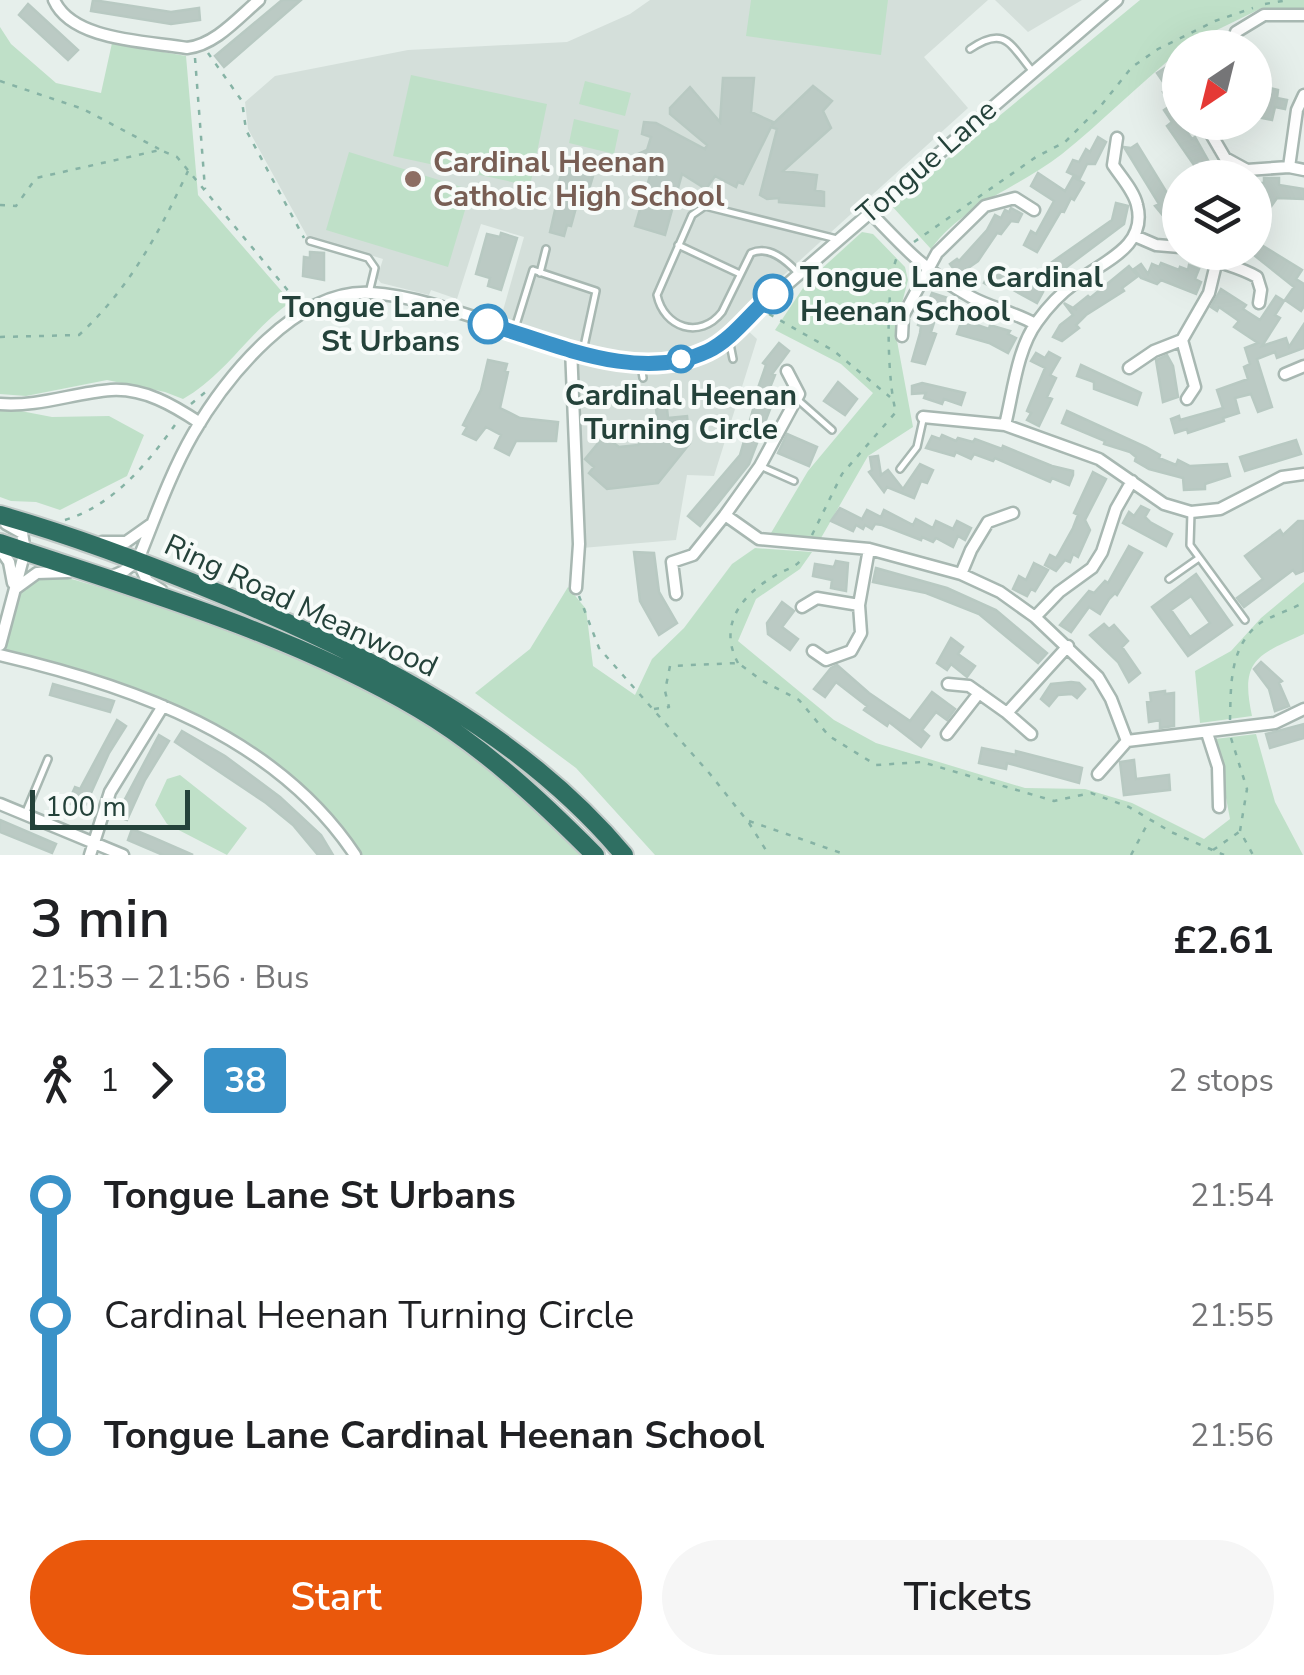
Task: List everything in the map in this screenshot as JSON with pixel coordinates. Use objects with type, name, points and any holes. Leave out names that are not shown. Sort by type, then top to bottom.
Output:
[{"type":"highway","points":[[0,518],[61,533],[138,560]]},
{"type":"highway","points":[[0,546],[33,544],[94,576]]},
{"type":"highway","name":"Ring Road Meanwood","points":[[138,560],[266,613],[422,690],[504,744],[564,792],[624,855]]},
{"type":"highway","name":"Ring Road Meanwood","points":[[94,576],[188,605],[346,670],[421,710],[510,776],[595,855]]},
{"type":"street","points":[[54,0],[70,22],[92,32],[197,47],[260,0]]},
{"type":"street","name":"Tongue Lane","points":[[138,560],[200,423],[226,386],[267,340],[304,310],[326,300],[369,292],[416,301],[641,364],[663,364],[711,350],[1117,0]]},
{"type":"street","points":[[1239,30],[1264,15],[1304,14]]},
{"type":"street","points":[[1289,167],[1297,110],[1304,95]]},
{"type":"street","points":[[1005,425],[1035,324],[1075,282],[1119,254],[1136,236],[1140,220],[1137,201],[1113,165],[1117,138]]},
{"type":"street","points":[[1214,140],[1225,158],[1247,170],[1304,170]]},
{"type":"street","points":[[902,336],[902,316],[926,271],[938,253],[985,206],[1015,198],[1034,210]]},
{"type":"street","points":[[870,212],[926,271],[974,298],[1035,324]]},
{"type":"street","points":[[1136,236],[1162,246]]},
{"type":"street","points":[[1129,368],[1154,351],[1182,340],[1209,293],[1215,270]]},
{"type":"street","points":[[1246,270],[1257,277],[1261,290],[1258,303]]},
{"type":"street","points":[[1182,340],[1195,388],[1187,399]]},
{"type":"street","points":[[576,588],[582,496],[577,349]]},
{"type":"street","points":[[1286,374],[1304,366]]},
{"type":"street","points":[[676,594],[672,562],[693,554],[724,515],[760,466],[800,394],[787,371]]},
{"type":"street","points":[[0,404],[39,404],[113,390],[163,400],[200,423]]},
{"type":"street","points":[[923,416],[1005,425],[1099,459],[1164,504],[1192,512],[1220,509],[1282,477],[1304,474]]},
{"type":"street","points":[[1035,616],[1092,568],[1102,552],[1116,508],[1132,481]]},
{"type":"street","points":[[961,574],[970,550],[988,522],[1013,513]]},
{"type":"street","points":[[724,515],[759,539],[869,549],[961,574],[1000,592],[1035,616],[1098,677],[1112,698],[1127,741]]},
{"type":"street","points":[[0,518],[33,544]]},
{"type":"street","points":[[91,543],[126,542],[144,532],[155,519]]},
{"type":"street","points":[[0,644],[14,589],[33,544],[61,533]]},
{"type":"street","points":[[0,546],[9,562],[14,589]]},
{"type":"street","points":[[813,651],[826,660],[851,651],[861,633],[860,606],[869,549]]},
{"type":"street","name":"Ring Road Meanwood","points":[[94,576],[114,577],[138,560],[147,581],[188,605]]},
{"type":"street","points":[[14,589],[38,573],[58,571],[94,576]]},
{"type":"street","points":[[802,607],[817,598],[860,606]]},
{"type":"street","points":[[1008,713],[1068,646]]},
{"type":"street","points":[[0,655],[135,692],[201,722],[305,795],[335,824],[355,855]]},
{"type":"street","points":[[948,734],[974,689],[977,675]]},
{"type":"street","points":[[948,684],[974,689],[1031,734]]},
{"type":"street","points":[[90,855],[110,792],[163,706]]},
{"type":"street","points":[[1098,774],[1127,741],[1275,723],[1304,709]]},
{"type":"street","points":[[1208,733],[1217,762],[1219,808]]},
{"type":"street","points":[[0,804],[122,855]]},
{"type":"lane","points":[[970,49],[988,37],[999,37],[1033,72]]},
{"type":"lane","points":[[798,273],[778,256],[759,249],[751,253],[715,320],[695,328],[682,327],[663,313],[657,295],[692,215],[706,206],[837,240]]},
{"type":"lane","points":[[310,241],[368,258],[374,268],[369,292]]},
{"type":"lane","points":[[678,245],[740,274]]},
{"type":"lane","points":[[540,273],[546,249]]},
{"type":"lane","points":[[514,331],[532,270],[596,292],[577,349]]},
{"type":"lane","points":[[728,336],[733,359]]},
{"type":"lane","points":[[641,364],[642,378]]},
{"type":"lane","points":[[797,399],[832,430]]},
{"type":"lane","points":[[900,469],[917,446],[923,416]]},
{"type":"lane","points":[[760,466],[794,480]]},
{"type":"lane","points":[[1192,512],[1190,545],[1245,620]]},
{"type":"lane","points":[[1169,579],[1199,558]]},
{"type":"lane","points":[[25,814],[48,758]]},
{"type":"path","points":[[197,47],[206,191]]},
{"type":"path","points":[[197,47],[212,55],[242,101],[246,130],[305,240],[310,241]]},
{"type":"path","points":[[0,81],[83,109],[177,157],[300,305]]},
{"type":"path","points":[[0,205],[16,206],[36,178],[160,150]]},
{"type":"path","points":[[0,337],[79,335],[107,310],[139,268],[188,170]]},
{"type":"path","points":[[757,308],[834,351],[892,398]]},
{"type":"path","points":[[576,588],[599,648],[747,820],[769,855]]},
{"type":"path","points":[[654,709],[669,707],[665,691],[670,666],[738,663],[799,700],[829,736],[876,765],[922,762],[1054,801],[1091,793],[1129,807],[1224,855]]},
{"type":"path","points":[[747,820],[829,853],[846,855]]},
{"type":"path","points":[[1132,855],[1150,820]]},
{"type":"path","points":[[1212,850],[1240,830]]},
{"type":"shaded area","name":"Cardinal Heenan Catholic High School","points":[[650,0],[988,0],[924,57],[968,108],[733,321],[694,347],[642,358],[596,351],[500,321],[524,237],[481,224],[457,299],[431,290],[429,295],[381,283],[377,278],[383,259],[307,236],[248,129],[245,102],[275,76],[408,50],[567,42],[630,14]]},
{"type":"shaded area","points":[[995,0],[1082,0],[1028,32]]},
{"type":"shaded area","points":[[746,329],[757,339],[714,476],[687,475],[676,540],[582,548],[575,359],[622,372],[656,372],[696,364],[720,351]]},
{"type":"green space","points":[[751,0],[888,0],[881,55],[746,36]]},
{"type":"green space","points":[[1140,0],[1304,0],[1304,9],[1262,8],[1217,30],[1162,30],[1162,67],[1062,154],[959,220],[931,249],[891,205]]},
{"type":"green space","points":[[0,27],[11,44],[56,83],[101,93],[112,43],[186,56],[198,195],[291,302],[212,378],[183,399],[107,380],[26,396],[0,394]]},
{"type":"green space","points":[[411,75],[547,104],[530,186],[393,156]]},
{"type":"green space","points":[[585,81],[631,93],[625,116],[579,104]]},
{"type":"green space","points":[[574,119],[619,130],[614,154],[569,143]]},
{"type":"green space","points":[[349,152],[471,190],[448,267],[326,230]]},
{"type":"green space","points":[[862,232],[873,234],[905,267],[908,280],[895,330],[913,427],[868,456],[821,538],[771,533],[808,471],[873,393],[841,364],[775,330],[807,282]]},
{"type":"green space","points":[[0,407],[52,417],[109,416],[144,435],[127,476],[60,510],[36,502],[11,501],[0,497]]},
{"type":"green space","points":[[755,548],[812,552],[800,569],[756,599],[738,641],[834,720],[876,743],[1025,788],[1085,789],[1132,803],[1204,839],[1230,819],[1215,739],[1256,734],[1275,802],[1303,855],[655,855],[576,768],[475,693],[530,649],[568,587],[586,609],[593,666],[635,695],[652,659],[684,628],[732,564]]},
{"type":"green space","points":[[58,575],[177,610],[421,710],[595,855],[355,855],[335,824],[235,743],[135,693],[0,655],[15,589],[36,579]]},
{"type":"green space","points":[[1304,582],[1304,634],[1274,648],[1256,662],[1248,683],[1252,716],[1200,723],[1195,671],[1231,651],[1261,618]]},
{"type":"green space","points":[[180,775],[247,828],[227,855],[167,824],[155,805],[167,779]]},
{"type":"building","points":[[93,0],[171,12],[199,8],[200,20],[171,24],[91,11]]},
{"type":"building","points":[[282,0],[301,0],[224,67],[215,56]]},
{"type":"building","points":[[28,4],[78,50],[68,60],[19,15]]},
{"type":"building","points":[[723,78],[754,78],[751,112],[773,122],[772,125],[813,86],[832,101],[823,111],[831,128],[783,171],[817,175],[815,190],[824,192],[824,206],[779,202],[779,198],[760,195],[777,129],[771,127],[743,184],[738,182],[736,187],[715,176],[706,189],[682,174],[665,235],[635,226],[655,159],[638,154],[647,150],[651,137],[642,134],[644,122],[656,123],[705,149],[707,145],[670,114],[670,108],[690,87],[720,122]]},
{"type":"building","points":[[1272,89],[1278,90],[1277,98],[1287,100],[1285,109],[1275,107],[1272,120]]},
{"type":"building","points":[[1098,137],[1106,142],[1095,164],[1087,164],[1080,178],[1067,172],[1073,160],[1079,162],[1086,149],[1090,152]]},
{"type":"building","points":[[1177,140],[1197,140],[1208,160],[1191,160]]},
{"type":"building","points":[[1137,144],[1162,185],[1162,214],[1124,147]]},
{"type":"building","points":[[566,157],[596,166],[584,206],[577,204],[564,236],[550,232]]},
{"type":"building","points":[[1038,173],[1065,191],[1073,177],[1084,183],[1074,200],[1071,198],[1061,211],[1037,252],[1024,245],[1031,231],[1036,234],[1054,201],[1031,186]]},
{"type":"building","points":[[1272,178],[1279,178],[1279,185],[1304,189],[1304,199],[1277,198],[1272,205]]},
{"type":"building","points":[[1116,203],[1128,206],[1124,224],[1052,278],[1045,267],[1112,220]]},
{"type":"building","points":[[1011,208],[1022,214],[1018,222],[1011,221],[1001,234],[997,233],[978,261],[961,273],[956,272],[950,264],[959,261],[995,215],[1001,218]]},
{"type":"building","points":[[501,233],[517,238],[501,290],[488,286],[490,278],[476,274],[487,234],[500,237]]},
{"type":"building","points":[[1272,251],[1302,270],[1296,279],[1304,284],[1301,311],[1285,300],[1294,287],[1272,270]]},
{"type":"building","points":[[310,252],[324,253],[324,280],[303,276],[304,257],[310,258]]},
{"type":"building","points":[[1161,263],[1162,270],[1199,270],[1195,279],[1201,282],[1196,294],[1161,280],[1157,284],[1141,278],[1134,269],[1141,264],[1148,274],[1152,264],[1159,267]]},
{"type":"building","points":[[999,264],[1023,279],[1019,286],[1025,282],[1043,292],[1037,303],[997,281],[993,288],[984,283]]},
{"type":"building","points":[[1129,266],[1138,276],[1122,288],[1124,291],[1086,315],[1076,325],[1079,328],[1062,341],[1053,337],[1073,315],[1064,303],[1077,310],[1074,307]]},
{"type":"building","points":[[1221,289],[1246,305],[1243,309],[1260,320],[1276,296],[1284,301],[1275,315],[1280,318],[1262,346],[1286,338],[1289,347],[1304,324],[1304,348],[1277,358],[1275,352],[1257,359],[1272,407],[1258,412],[1251,394],[1235,398],[1239,413],[1188,433],[1187,429],[1175,433],[1171,419],[1223,408],[1217,390],[1248,379],[1244,367],[1250,364],[1245,348],[1258,343],[1234,327],[1239,321],[1219,307],[1217,311],[1211,307]]},
{"type":"building","points":[[932,293],[948,298],[943,312],[938,310],[931,332],[936,334],[925,364],[912,361],[925,299],[929,300]]},
{"type":"building","points":[[965,311],[974,314],[971,323],[1010,331],[1008,334],[1016,338],[1008,353],[957,334]]},
{"type":"building","points":[[779,343],[789,351],[772,374],[775,375],[769,390],[775,393],[749,464],[700,526],[688,516],[740,455],[766,365],[763,363]]},
{"type":"building","points":[[1049,352],[1060,358],[1050,375],[1056,378],[1047,397],[1052,399],[1039,426],[1027,420],[1031,413],[1027,411],[1045,368],[1031,361],[1036,353],[1045,358]]},
{"type":"building","points":[[1167,355],[1173,366],[1178,397],[1163,402],[1156,360]]},
{"type":"building","points":[[488,360],[507,364],[500,408],[520,418],[558,422],[556,441],[516,441],[509,455],[495,448],[501,435],[486,427],[476,440],[463,434]]},
{"type":"building","points":[[1081,365],[1141,393],[1137,405],[1094,389],[1094,382],[1077,376]]},
{"type":"building","points":[[838,382],[857,399],[845,415],[824,401]]},
{"type":"building","points":[[922,383],[965,393],[961,405],[924,398],[926,393],[912,394],[912,386]]},
{"type":"building","points":[[666,400],[668,418],[687,416],[690,443],[658,483],[607,489],[589,473],[594,467],[585,459],[604,436],[619,447],[638,445],[649,431],[660,439],[655,401]]},
{"type":"building","points":[[1067,411],[1176,465],[1178,460],[1190,466],[1227,464],[1230,476],[1205,484],[1205,489],[1184,490],[1183,478],[1149,469],[1135,461],[1130,452],[1062,423]]},
{"type":"building","points":[[787,434],[817,447],[809,466],[778,453]]},
{"type":"building","points":[[942,435],[956,441],[975,439],[1002,449],[1003,446],[1073,471],[1073,475],[1069,485],[1052,478],[1050,482],[995,458],[993,461],[974,454],[971,459],[956,452],[954,456],[926,448],[932,436],[940,439]]},
{"type":"building","points":[[1296,440],[1301,454],[1245,471],[1240,457]]},
{"type":"building","points":[[878,456],[881,475],[888,470],[903,489],[920,464],[933,470],[927,483],[921,481],[914,498],[887,487],[884,492],[869,472],[870,457]]},
{"type":"building","points":[[1093,472],[1106,479],[1085,520],[1090,530],[1078,557],[1073,554],[1070,562],[1065,560],[1056,571],[1045,565],[1050,555],[1056,558],[1073,528],[1078,515],[1074,513]]},
{"type":"building","points":[[1141,506],[1149,510],[1145,517],[1150,522],[1172,534],[1166,546],[1123,523],[1129,512],[1134,516]]},
{"type":"building","points":[[840,508],[862,519],[867,510],[881,517],[884,510],[913,525],[916,519],[933,528],[936,521],[953,529],[957,521],[971,528],[965,540],[958,536],[953,547],[936,538],[933,542],[922,537],[921,540],[882,525],[875,524],[872,529],[865,525],[863,529],[856,525],[853,531],[831,521]]},
{"type":"building","points":[[1298,521],[1304,521],[1303,571],[1296,574],[1293,570],[1244,607],[1237,598],[1263,579],[1245,556],[1280,530],[1283,535]]},
{"type":"building","points":[[1129,546],[1142,553],[1117,595],[1109,599],[1100,614],[1089,607],[1071,632],[1060,625],[1089,591],[1094,593],[1105,581],[1108,583]]},
{"type":"building","points":[[634,552],[654,553],[659,592],[677,623],[659,635],[640,601]]},
{"type":"building","points":[[836,561],[848,563],[846,591],[831,588],[832,580],[813,576],[815,564],[834,567]]},
{"type":"building","points":[[1034,563],[1048,570],[1035,591],[1031,589],[1027,596],[1013,589],[1019,576],[1026,580]]},
{"type":"building","points":[[876,568],[947,588],[996,610],[1047,653],[1038,663],[979,614],[926,593],[873,582]]},
{"type":"building","points":[[1196,574],[1232,625],[1188,656],[1152,607]],"holes":[[[1191,596],[1210,623],[1190,637],[1171,610]]]},
{"type":"building","points":[[782,602],[794,611],[782,627],[798,639],[790,650],[768,634],[767,623]]},
{"type":"building","points":[[1104,624],[1109,629],[1114,625],[1128,641],[1122,647],[1140,673],[1129,682],[1118,662],[1090,635]]},
{"type":"building","points":[[951,638],[963,647],[958,654],[975,666],[967,677],[951,664],[947,670],[937,663]]},
{"type":"building","points":[[1261,662],[1282,681],[1279,683],[1289,706],[1275,711],[1269,689],[1254,669]]},
{"type":"building","points":[[837,665],[910,721],[932,692],[955,709],[947,720],[936,712],[922,730],[929,736],[921,747],[889,722],[887,726],[864,710],[867,706],[836,682],[825,697],[814,689]]},
{"type":"building","points":[[1071,682],[1085,689],[1077,698],[1072,694],[1058,695],[1049,706],[1041,699],[1051,684]]},
{"type":"building","points":[[53,684],[114,701],[110,712],[50,695]]},
{"type":"building","points":[[1150,693],[1174,693],[1174,726],[1160,728],[1160,720],[1149,722],[1147,702],[1151,701]]},
{"type":"building","points":[[117,720],[126,726],[86,804],[83,808],[68,803],[75,787],[80,789]]},
{"type":"building","points":[[1304,724],[1304,738],[1270,748],[1266,734]]},
{"type":"building","points":[[182,731],[225,756],[280,797],[321,835],[333,855],[318,855],[293,825],[266,803],[175,742]]},
{"type":"building","points":[[159,735],[169,741],[127,820],[116,816]]},
{"type":"building","points":[[982,748],[1016,755],[1016,751],[1082,768],[1079,783],[1007,763],[1006,769],[979,763]]},
{"type":"building","points":[[1134,760],[1136,779],[1169,775],[1170,790],[1124,795],[1120,762]]},
{"type":"building","points":[[0,820],[56,844],[52,853],[0,832]]},
{"type":"building","points":[[132,829],[193,855],[163,855],[128,840]]},
{"type":"bus line","name":"38","points":[[488,324],[610,358],[663,364],[711,350],[773,294]]},
{"type":"place","name":"Cardinal Heenan Catholic High School","points":[[413,179]]},
{"type":"place","name":"Tongue Lane Cardinal Heenan School","points":[[773,294]]},
{"type":"place","name":"Tongue Lane St Urbans","points":[[488,324]]},
{"type":"place","name":"Cardinal Heenan Turning Circle","points":[[681,359]]}]
